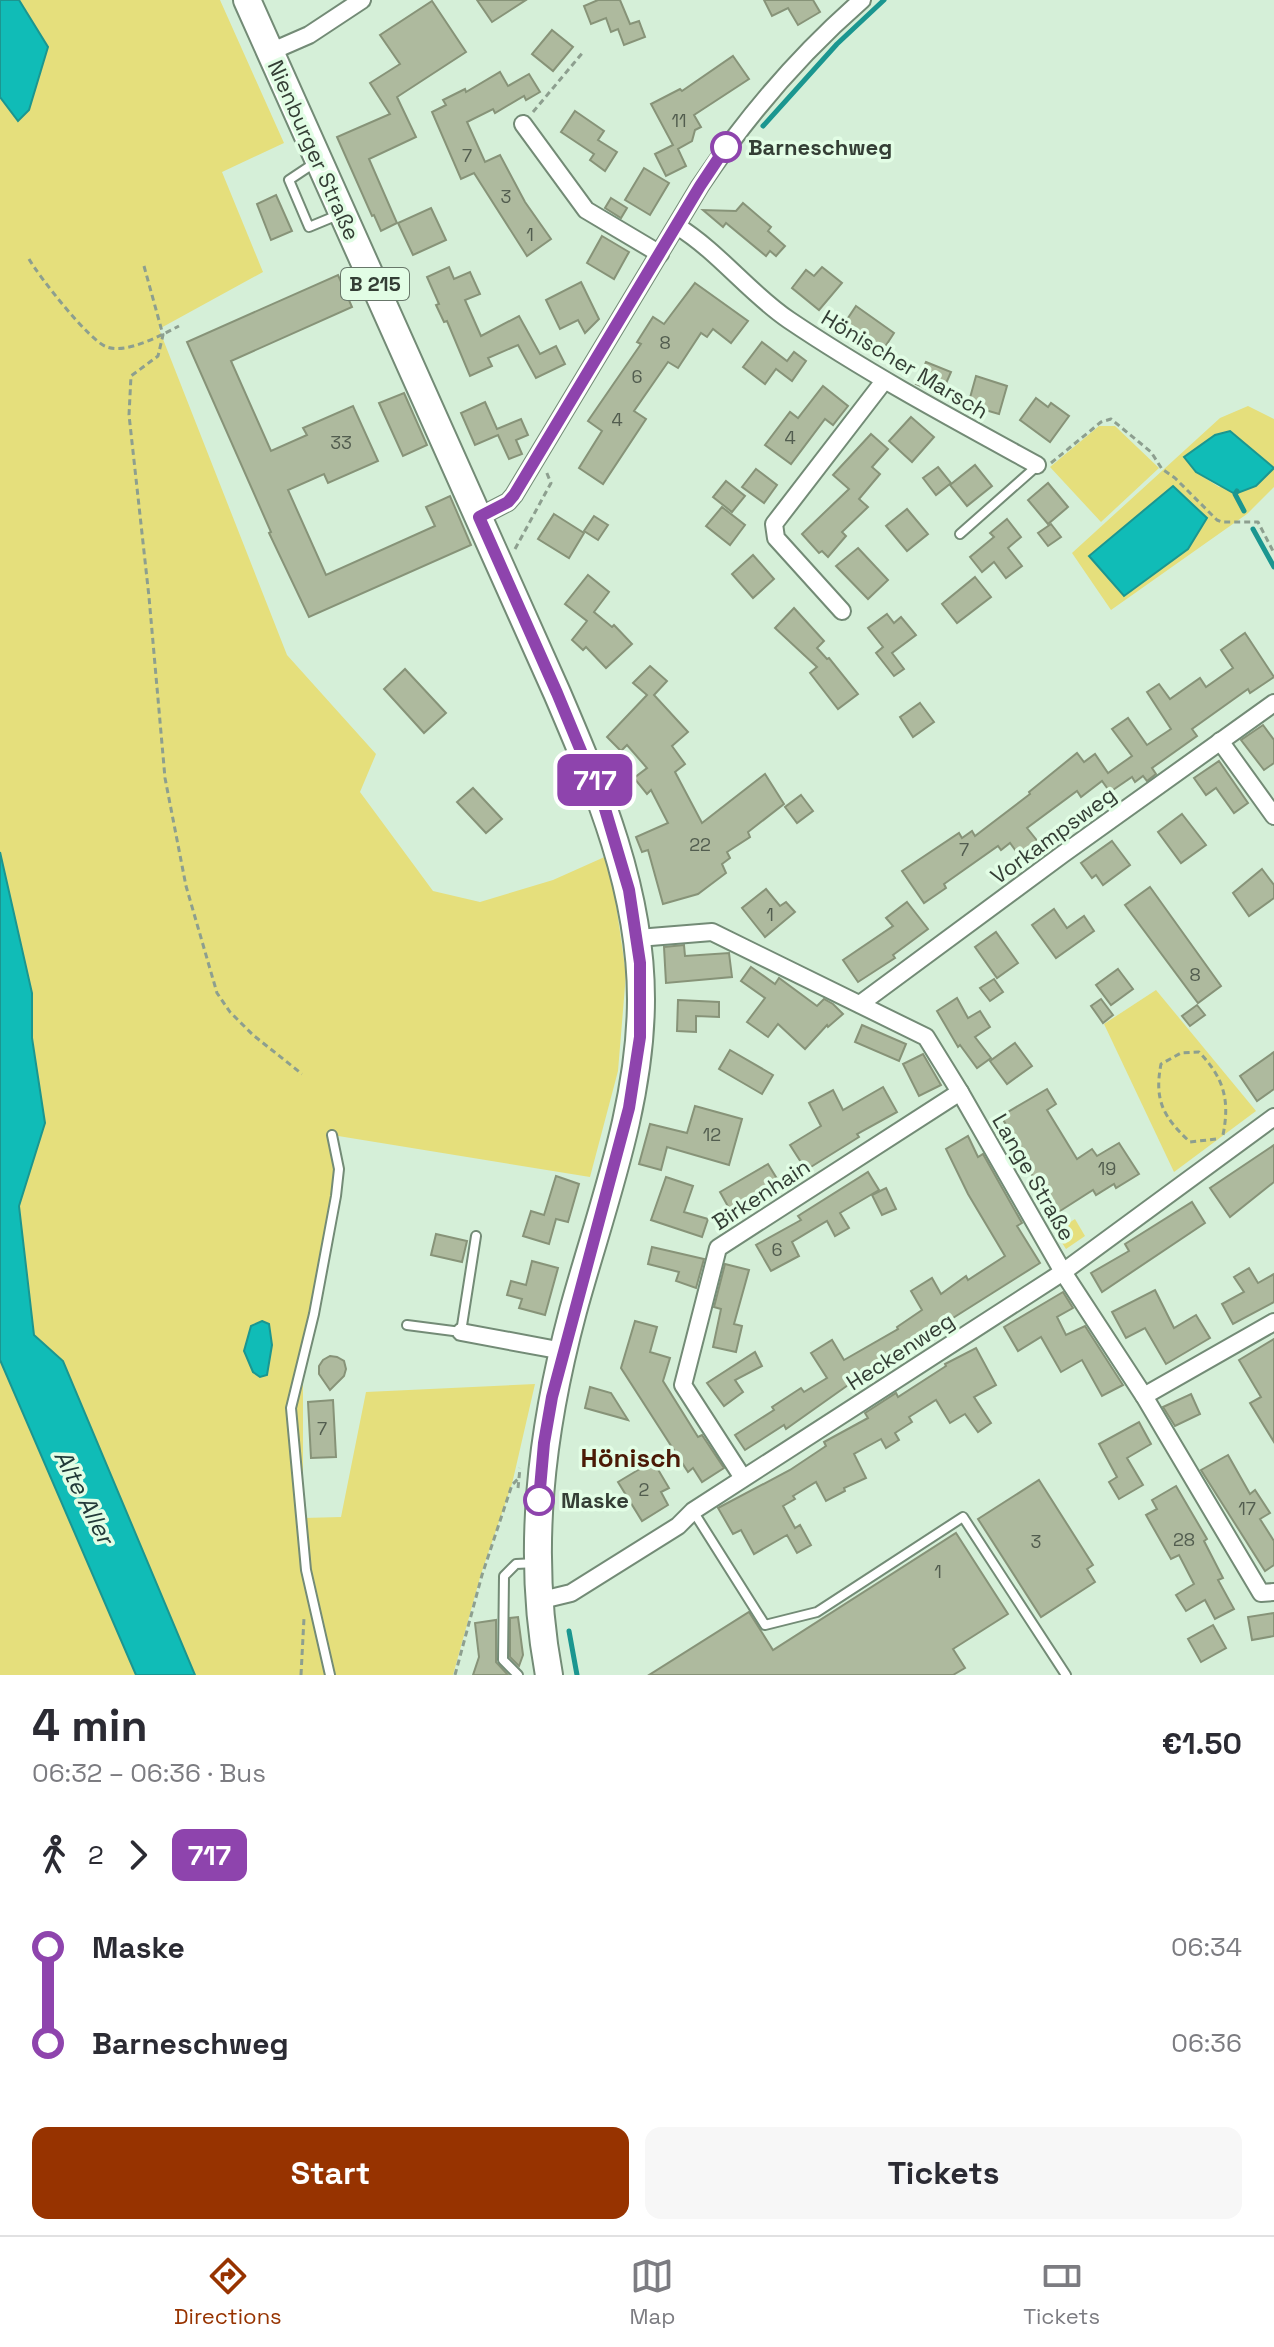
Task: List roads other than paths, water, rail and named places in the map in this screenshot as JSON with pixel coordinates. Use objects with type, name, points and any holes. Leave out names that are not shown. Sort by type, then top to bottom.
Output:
[{"type":"main road","name":"Nienburger Straße","points":[[247,0],[595,782],[629,890],[638,938],[640,1037],[631,1097],[620,1148],[563,1351],[544,1443],[537,1563],[546,1674]]},
{"type":"street","points":[[270,52],[309,35],[362,0]]},
{"type":"street","points":[[479,517],[508,502],[514,495],[700,186],[746,120],[836,23],[862,0]]},
{"type":"street","points":[[523,124],[586,210],[660,254]]},
{"type":"street","name":"Hönischer Marsch","points":[[677,226],[697,239],[786,318],[884,381],[1037,465]]},
{"type":"street","points":[[842,611],[776,538],[774,524],[884,381]]},
{"type":"street","name":"Vorkampsweg","points":[[860,1004],[1274,703]]},
{"type":"street","points":[[1220,741],[1274,816]]},
{"type":"street","name":"Lange Straße","points":[[638,938],[712,932],[926,1037],[1063,1272],[1144,1396],[1261,1593],[1274,1592]]},
{"type":"street","name":"Birkenhain","points":[[743,1478],[683,1385],[718,1248],[960,1092]]},
{"type":"street","name":"Heckenweg","points":[[538,1601],[571,1593],[678,1526],[693,1511],[743,1478],[1063,1272],[1274,1117]]},
{"type":"street","points":[[1144,1396],[1274,1322]]},
{"type":"street","points":[[461,1332],[563,1351]]},
{"type":"lane","points":[[319,160],[289,180],[309,227],[342,213]]},
{"type":"lane","points":[[960,534],[1037,465]]},
{"type":"lane","points":[[330,1675],[306,1570],[291,1408],[314,1314],[336,1196],[339,1169],[332,1135]]},
{"type":"lane","points":[[407,1325],[461,1332],[476,1236]]},
{"type":"lane","points":[[693,1511],[765,1625],[817,1612],[963,1517],[1066,1675]]},
{"type":"lane","points":[[518,1675],[503,1660],[504,1576],[516,1564],[537,1563]]},
{"type":"water","points":[[0,0],[19,0],[48,47],[29,110],[18,121],[0,97]]},
{"type":"water","points":[[1230,431],[1274,468],[1256,486],[1235,494],[1196,472],[1184,457],[1215,435]]},
{"type":"water","points":[[1173,486],[1207,518],[1188,549],[1124,596],[1089,556]]},
{"type":"water","name":"Alte Aller","points":[[0,852],[32,993],[32,1038],[45,1123],[19,1206],[34,1335],[63,1361],[195,1675],[136,1675],[0,1360]]},
{"type":"water","points":[[262,1321],[269,1324],[272,1345],[267,1375],[260,1377],[253,1372],[244,1351],[251,1326]]},
{"type":"waterway","points":[[763,126],[837,44],[884,0]]},
{"type":"waterway","points":[[1237,491],[1235,494],[1244,511]]},
{"type":"waterway","points":[[1253,529],[1274,567]]},
{"type":"waterway","points":[[569,1631],[577,1675]]},
{"type":"place","name":"Barneschweg","points":[[726,147]]},
{"type":"place","name":"Maske","points":[[539,1500]]},
{"type":"district","name":"Hönisch","points":[[631,1458]]}]
